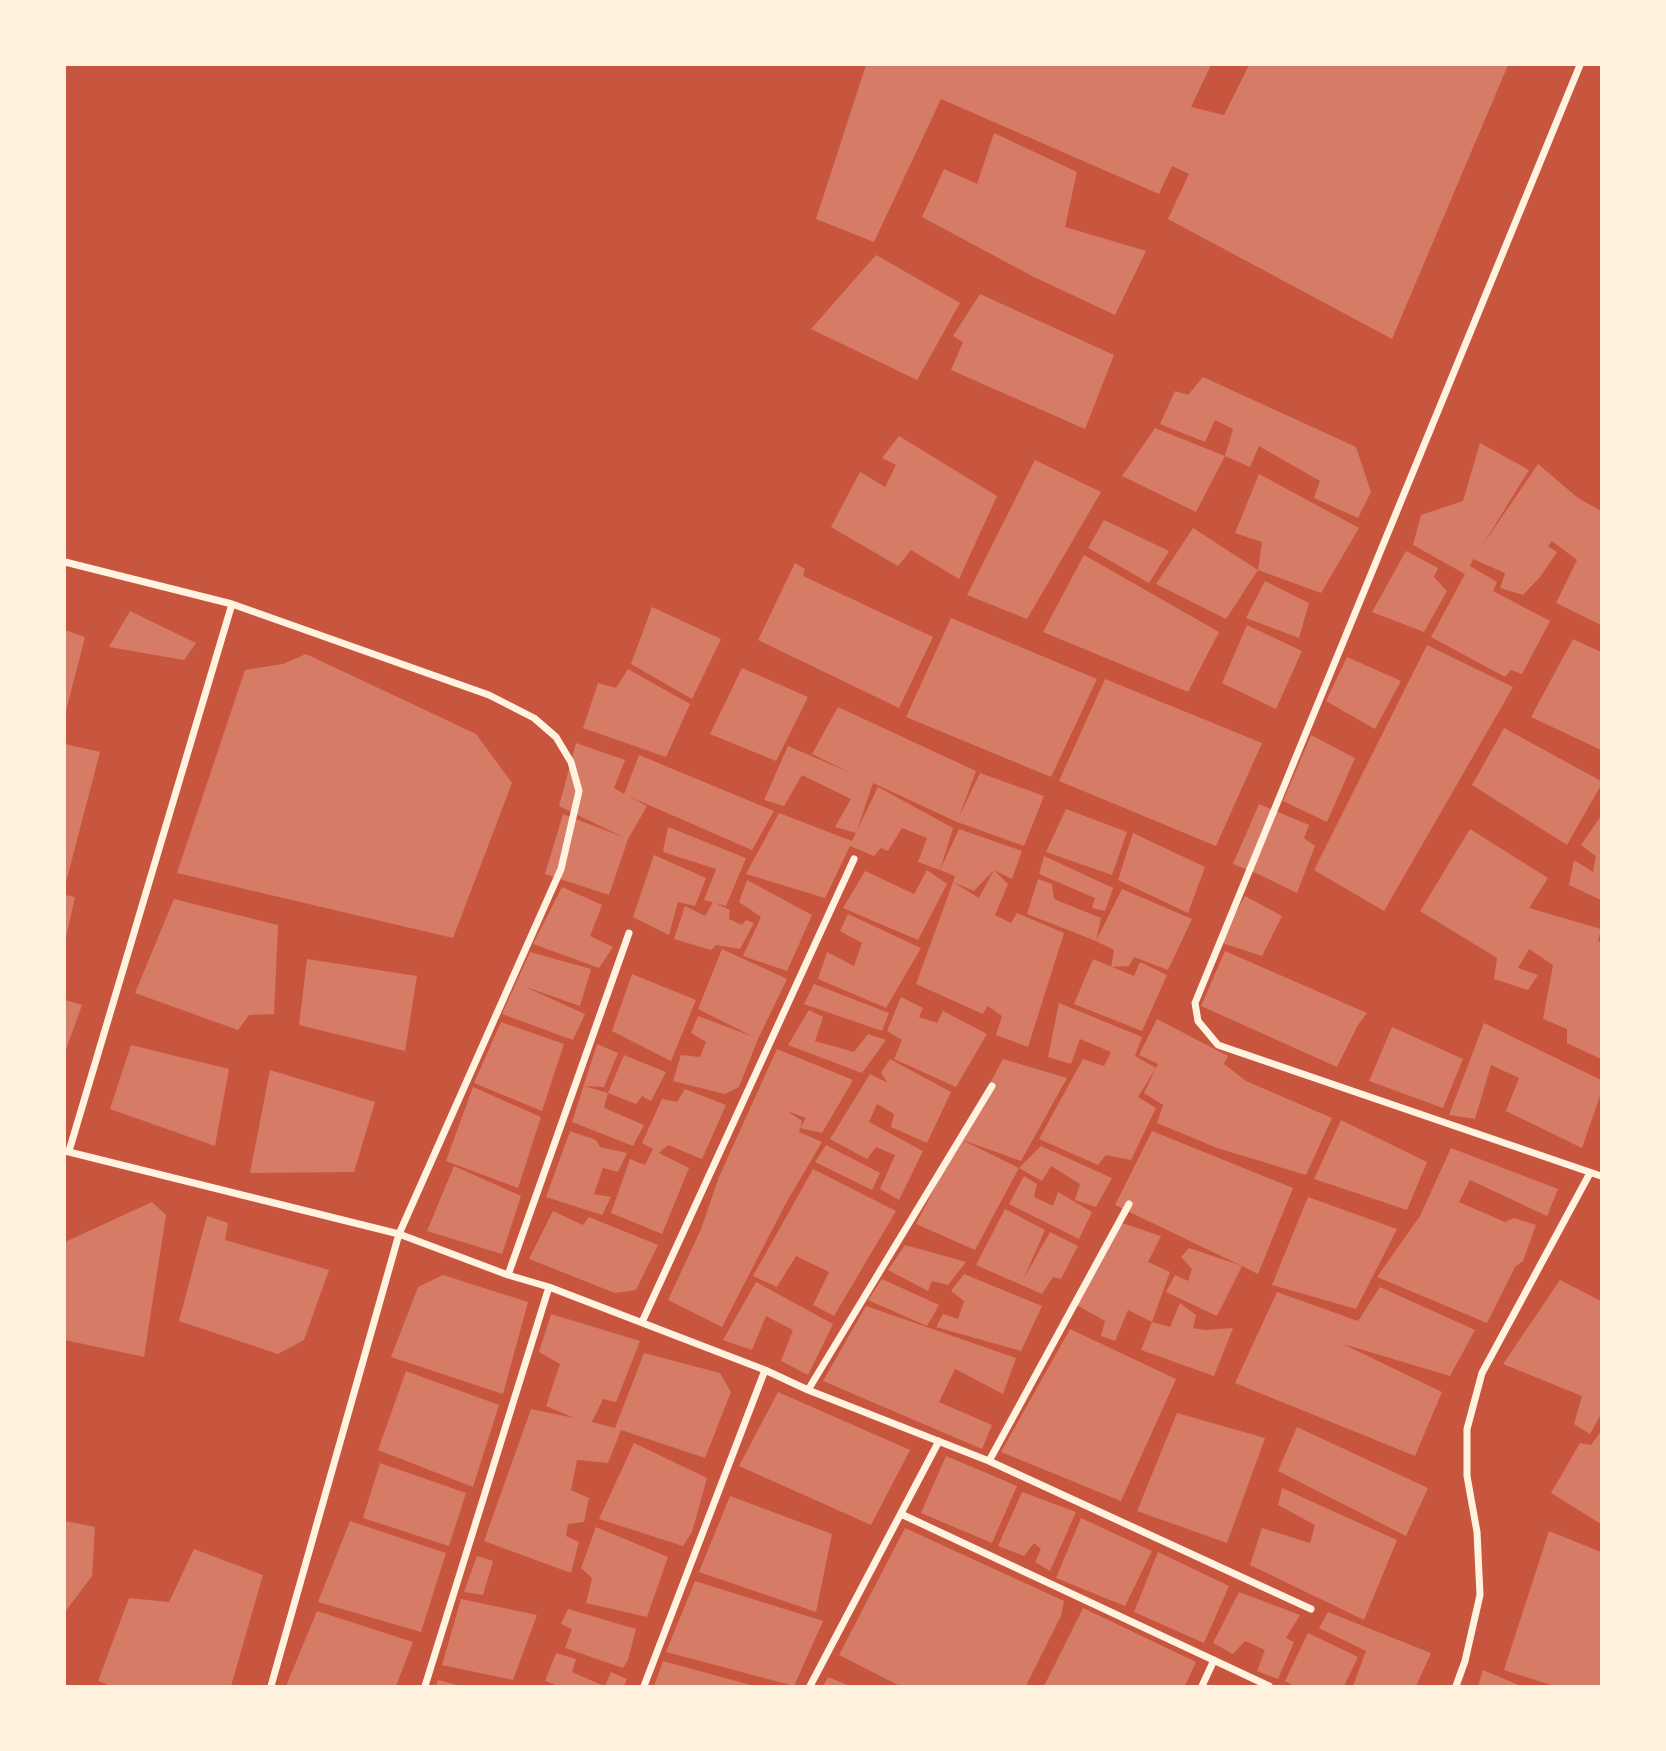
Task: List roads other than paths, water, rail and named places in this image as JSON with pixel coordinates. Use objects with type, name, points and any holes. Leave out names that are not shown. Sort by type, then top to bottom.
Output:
[{"type":"street","points":[[1580,65],[1195,1003],[1198,1021],[1218,1045],[1601,1176]]},
{"type":"street","points":[[65,562],[232,604],[489,695],[534,718],[556,737],[571,762],[579,791],[561,869],[399,1234],[271,1686]]},
{"type":"street","points":[[232,604],[67,1151],[399,1234],[508,1275],[549,1287],[765,1370],[808,1390],[989,1461],[1311,1609]]},
{"type":"street","points":[[642,1322],[854,859]]},
{"type":"street","points":[[508,1275],[629,933]]},
{"type":"street","points":[[808,1390],[992,1086]]},
{"type":"street","points":[[1455,1686],[1465,1661],[1480,1595],[1477,1532],[1467,1476],[1467,1429],[1482,1373],[1590,1173]]},
{"type":"street","points":[[989,1461],[1129,1204]]},
{"type":"street","points":[[425,1686],[549,1287]]},
{"type":"street","points":[[644,1686],[765,1370]]},
{"type":"street","points":[[810,1686],[939,1441]]},
{"type":"street","points":[[901,1514],[1269,1686]]},
{"type":"street","points":[[1202,1686],[1214,1660]]}]
